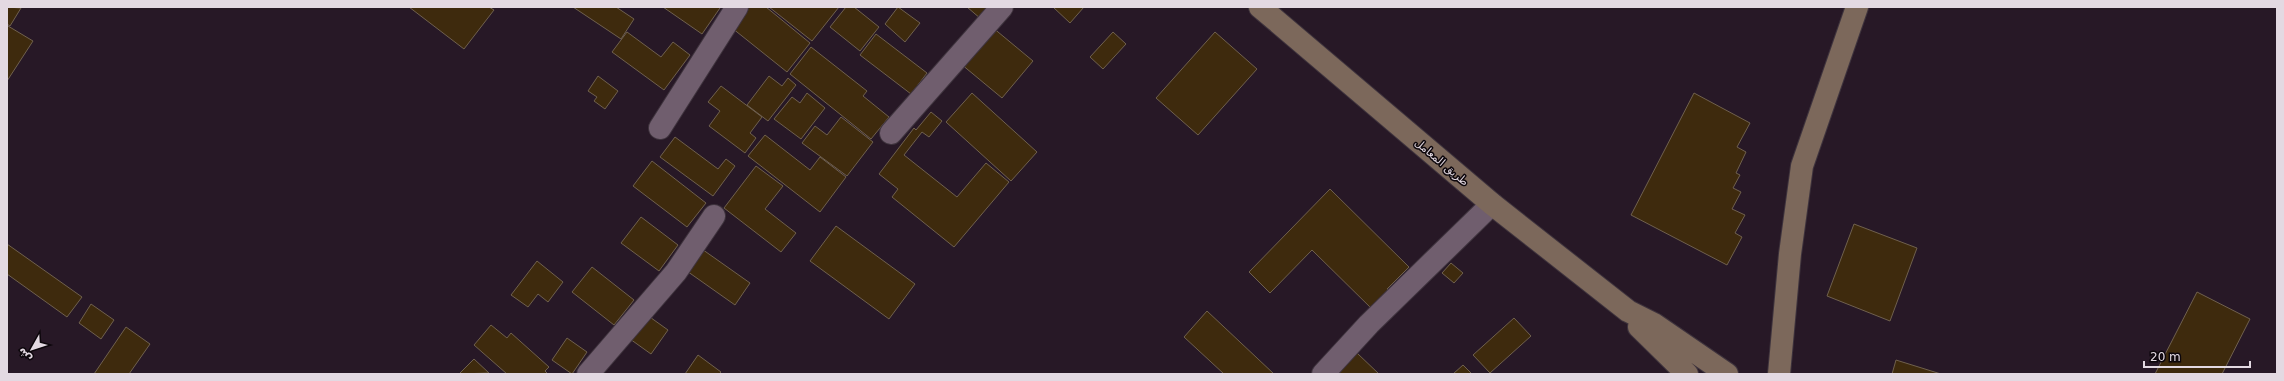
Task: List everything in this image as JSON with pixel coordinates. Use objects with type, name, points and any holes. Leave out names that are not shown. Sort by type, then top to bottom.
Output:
[{"type":"main road","name":"طريق المعامل","points":[[1260,7],[1492,204],[1628,311]]},
{"type":"main road","points":[[1779,374],[1790,254],[1802,166],[1857,7]]},
{"type":"main road","points":[[1628,311],[1638,325],[1687,374]]},
{"type":"main road","points":[[1628,311],[1654,324],[1727,374]]},
{"type":"street","points":[[660,128],[737,7]]},
{"type":"street","points":[[891,133],[1002,7]]},
{"type":"street","points":[[1323,374],[1369,324],[1492,204]]},
{"type":"street","points":[[588,374],[676,272],[714,216]]},
{"type":"building","points":[[7,7],[21,8],[10,26],[7,24]]},
{"type":"building","points":[[409,7],[489,7],[494,10],[464,49]]},
{"type":"building","points":[[573,7],[616,7],[634,19],[621,39]]},
{"type":"building","points":[[663,7],[719,7],[720,8],[702,34]]},
{"type":"building","points":[[748,7],[766,7],[810,43],[787,72],[732,28]]},
{"type":"building","points":[[769,7],[839,7],[812,41]]},
{"type":"building","points":[[846,7],[854,7],[879,27],[860,51],[830,27]]},
{"type":"building","points":[[898,7],[920,23],[905,42],[885,24]]},
{"type":"building","points":[[967,7],[991,7],[981,19]]},
{"type":"building","points":[[1053,7],[1084,7],[1070,23]]},
{"type":"building","points":[[8,26],[33,41],[7,81],[7,27]]},
{"type":"building","points":[[992,27],[1033,61],[1002,98],[961,64]]},
{"type":"building","points":[[627,32],[661,57],[673,42],[690,55],[664,90],[612,52]]},
{"type":"building","points":[[1113,32],[1126,44],[1103,69],[1090,57]]},
{"type":"building","points":[[1215,32],[1257,69],[1198,135],[1156,98]]},
{"type":"building","points":[[876,34],[927,73],[911,94],[860,55]]},
{"type":"building","points":[[811,47],[867,91],[863,96],[889,117],[871,139],[790,74]]},
{"type":"building","points":[[598,76],[618,91],[605,109],[594,101],[597,97],[588,91]]},
{"type":"building","points":[[769,76],[782,86],[788,78],[796,85],[768,121],[747,105]]},
{"type":"building","points":[[721,86],[762,117],[750,133],[756,138],[745,153],[709,126],[720,111],[708,102]]},
{"type":"building","points":[[807,93],[825,108],[801,139],[774,119],[792,97],[800,103]]},
{"type":"building","points":[[972,93],[1037,152],[1011,181],[946,122]]},
{"type":"building","points":[[1694,93],[1750,123],[1737,147],[1746,152],[1736,173],[1740,175],[1733,188],[1741,192],[1732,209],[1745,215],[1735,233],[1742,237],[1727,265],[1631,215]]},
{"type":"building","points":[[931,112],[942,121],[929,137],[922,132],[904,155],[957,197],[986,163],[1009,182],[954,247],[892,197],[898,189],[879,174],[914,128],[916,130]]},
{"type":"building","points":[[841,117],[873,142],[847,176],[802,143],[815,126],[827,135]]},
{"type":"building","points":[[765,135],[810,170],[820,157],[846,177],[820,212],[748,156]]},
{"type":"building","points":[[675,137],[718,169],[726,159],[735,166],[713,196],[660,157]]},
{"type":"building","points":[[652,161],[706,203],[687,227],[633,186]]},
{"type":"building","points":[[756,166],[783,186],[765,209],[796,233],[781,252],[724,208]]},
{"type":"building","points":[[1330,189],[1409,267],[1387,289],[1390,292],[1373,310],[1312,250],[1270,293],[1249,272]]},
{"type":"building","points":[[641,217],[678,245],[659,271],[621,243]]},
{"type":"building","points":[[1854,224],[1917,248],[1890,321],[1827,296]]},
{"type":"building","points":[[836,226],[915,284],[889,319],[810,261]]},
{"type":"building","points":[[7,244],[82,297],[67,317],[7,274]]},
{"type":"building","points":[[699,247],[750,283],[735,305],[684,269]]},
{"type":"building","points":[[537,261],[563,282],[548,302],[538,294],[528,307],[511,295]]},
{"type":"building","points":[[1451,263],[1463,273],[1454,283],[1442,273]]},
{"type":"building","points":[[592,267],[634,300],[614,325],[572,292]]},
{"type":"building","points":[[2197,292],[2250,319],[2222,374],[2155,374]]},
{"type":"building","points":[[91,304],[114,320],[101,339],[79,323]]},
{"type":"building","points":[[1207,311],[1274,374],[1224,374],[1184,337]]},
{"type":"building","points":[[647,315],[668,330],[651,354],[630,339]]},
{"type":"building","points":[[1514,318],[1531,336],[1490,373],[1473,355]]},
{"type":"building","points":[[491,325],[507,338],[511,333],[549,367],[545,371],[548,374],[507,374],[474,345]]},
{"type":"building","points":[[126,327],[150,344],[129,374],[94,374]]},
{"type":"building","points":[[567,338],[587,352],[572,374],[552,360]]},
{"type":"building","points":[[1357,353],[1379,374],[1337,374]]},
{"type":"building","points":[[698,355],[721,372],[719,374],[685,374]]},
{"type":"building","points":[[474,359],[489,373],[459,374]]},
{"type":"building","points":[[1896,360],[1941,374],[1892,374]]},
{"type":"building","points":[[1463,365],[1472,374],[1453,374]]}]
